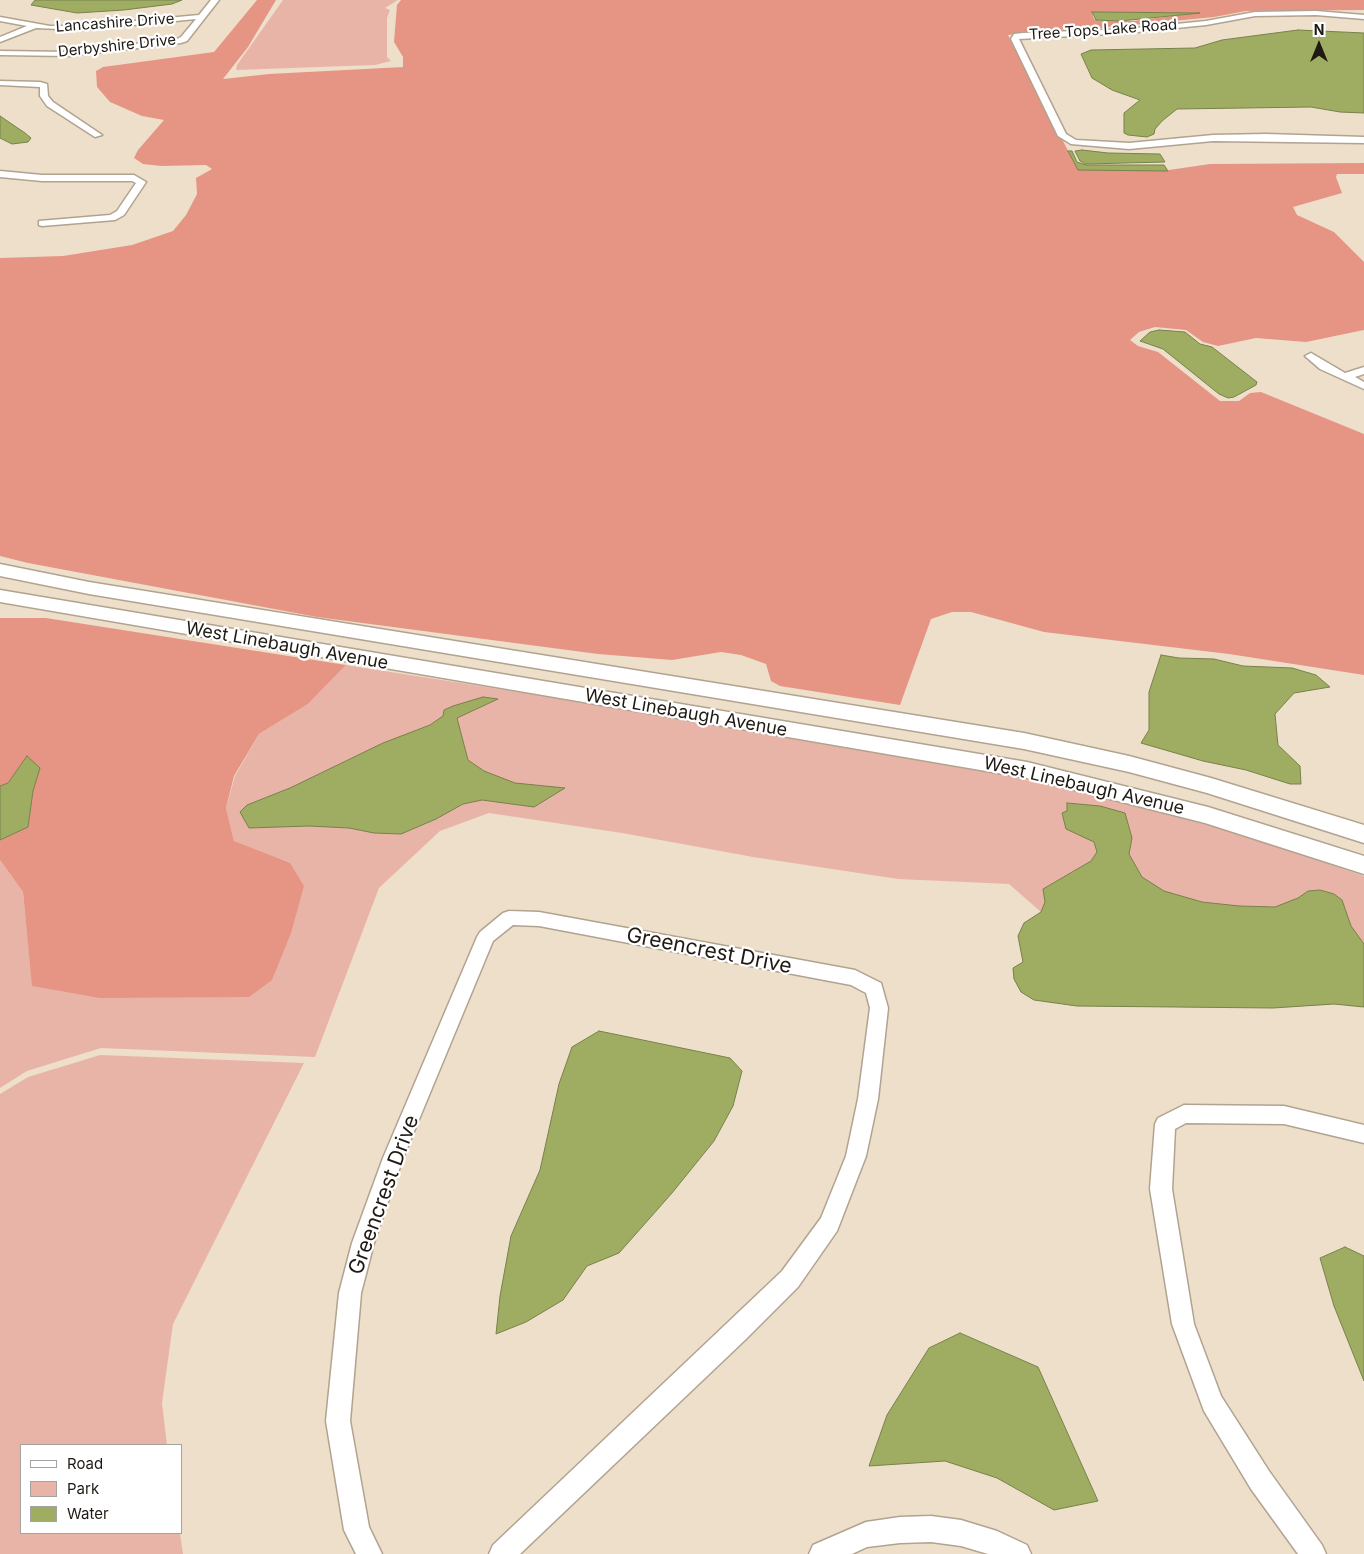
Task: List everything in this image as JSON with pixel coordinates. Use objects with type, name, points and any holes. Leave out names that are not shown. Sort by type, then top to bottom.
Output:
[{"type":"main road","name":"West Linebaugh Avenue","points":[[0,570],[89,588],[1032,742],[1130,764],[1211,786],[1364,834]]},
{"type":"main road","name":"West Linebaugh Avenue","points":[[0,596],[1027,770],[1208,815],[1364,865]]},
{"type":"main road","points":[[1027,770],[1032,742]]},
{"type":"street","name":"Derbyshire Drive","points":[[0,53],[69,54],[171,43],[184,38],[215,0]]},
{"type":"street","name":"Tree Tops Lake Road","points":[[1364,17],[1316,13],[1255,14],[1206,23],[1127,31],[1023,35],[1017,36],[1015,40],[1062,136],[1074,142],[1129,146],[1230,138],[1364,140]]},
{"type":"street","name":"Lancashire Drive","points":[[0,19],[34,26],[82,28],[201,17]]},
{"type":"street","points":[[0,40],[34,26]]},
{"type":"street","points":[[0,83],[40,84],[44,86],[44,96],[50,104],[98,135]]},
{"type":"street","points":[[1,175],[42,178],[134,178],[141,182],[120,213],[112,218],[42,223]]},
{"type":"street","points":[[1311,356],[1324,367],[1364,386]]},
{"type":"street","points":[[1344,377],[1364,370]]},
{"type":"street","name":"Greencrest Drive","points":[[369,1554],[357,1530],[338,1421],[350,1294],[363,1243],[393,1158],[486,937],[508,918],[539,919],[855,978],[874,988],[879,1008],[868,1099],[856,1156],[829,1224],[790,1278],[737,1332],[502,1554]]},
{"type":"street","points":[[1313,1554],[1260,1480],[1212,1404],[1183,1324],[1161,1189],[1165,1124],[1184,1114],[1284,1115],[1364,1134]]},
{"type":"street","points":[[822,1554],[866,1535],[923,1529],[961,1533],[997,1544],[1018,1554]]},
{"type":"green space","points":[[283,0],[398,0],[385,8],[390,10],[387,18],[387,57],[391,61],[375,65],[236,70],[237,65]]},
{"type":"green space","points":[[346,665],[589,703],[989,772],[1118,799],[1256,839],[1364,876],[1364,1007],[1334,1004],[1273,1008],[1077,1006],[1034,1000],[1021,992],[1014,979],[1013,968],[1023,962],[1018,936],[1024,923],[1041,912],[1009,884],[898,879],[489,813],[440,831],[379,888],[315,1057],[101,1048],[27,1071],[0,1088],[0,860],[23,892],[30,962],[252,850],[234,841],[226,808],[235,776],[259,734],[308,704]]},
{"type":"green space","points":[[100,1055],[304,1063],[173,1324],[162,1403],[167,1444],[20,1444],[20,1534],[180,1534],[183,1554],[0,1554],[0,1094],[28,1077]]},
{"type":"shaded area","points":[[257,0],[276,0],[248,47],[223,79],[269,74],[403,67],[403,57],[394,42],[397,5],[401,0],[1364,0],[1364,10],[1246,11],[1214,17],[1091,29],[1046,30],[1008,35],[1078,170],[1169,170],[1210,164],[1364,163],[1364,174],[1337,174],[1336,177],[1342,193],[1293,207],[1297,215],[1334,232],[1364,262],[1364,330],[1306,342],[1256,338],[1218,346],[1203,342],[1186,330],[1155,327],[1139,332],[1130,340],[1138,346],[1158,352],[1220,401],[1239,401],[1250,393],[1261,392],[1364,434],[1364,675],[1229,654],[1044,632],[971,612],[952,612],[931,619],[900,705],[780,686],[771,681],[766,664],[741,655],[721,652],[672,660],[598,654],[317,617],[28,563],[0,556],[0,258],[63,256],[132,245],[173,231],[186,215],[197,194],[196,178],[212,169],[206,165],[161,166],[143,164],[134,158],[138,150],[164,120],[142,116],[110,102],[97,87],[96,71],[103,67],[214,52]],"holes":[[[1092,13],[1197,13],[1133,21],[1100,21],[1094,19]]]},
{"type":"shaded area","points":[[0,618],[46,618],[346,665],[308,704],[259,734],[234,776],[226,808],[234,841],[290,863],[304,886],[291,933],[272,980],[249,997],[100,998],[32,986],[23,892],[0,860],[0,840],[28,827],[33,791],[39,768],[27,757],[8,783],[0,786]]},
{"type":"water","points":[[35,0],[182,0],[172,4],[124,10],[77,13],[31,5]]},
{"type":"water","points":[[1092,12],[1200,13],[1120,21],[1096,20]]},
{"type":"water","points":[[1298,30],[1364,33],[1364,113],[1340,112],[1311,107],[1177,109],[1162,121],[1155,129],[1154,134],[1147,137],[1128,135],[1124,133],[1124,113],[1140,100],[1112,90],[1092,78],[1081,54],[1091,50],[1195,48],[1222,40]]},
{"type":"water","points":[[0,116],[31,138],[28,142],[12,144],[0,138]]},
{"type":"water","points":[[1068,151],[1072,151],[1077,162],[1086,165],[1164,165],[1168,171],[1078,170]]},
{"type":"water","points":[[1075,151],[1108,153],[1160,154],[1165,162],[1086,164],[1080,161]]},
{"type":"water","points":[[1159,330],[1185,332],[1200,344],[1212,347],[1257,382],[1256,385],[1234,397],[1228,398],[1219,394],[1163,349],[1140,341],[1150,332]]},
{"type":"water","points":[[1161,655],[1179,658],[1214,659],[1243,666],[1292,668],[1316,675],[1330,687],[1294,693],[1275,714],[1278,745],[1300,766],[1301,784],[1290,784],[1246,770],[1203,761],[1141,743],[1149,730],[1149,692]]},
{"type":"water","points":[[483,697],[498,699],[457,718],[468,760],[484,771],[515,783],[565,788],[534,807],[482,800],[463,804],[436,819],[401,834],[309,826],[249,828],[240,812],[247,805],[290,788],[383,743],[430,725],[443,716],[444,710]]},
{"type":"water","points":[[27,756],[40,768],[33,791],[28,827],[0,840],[0,786],[8,783]]},
{"type":"water","points":[[1067,803],[1100,806],[1125,813],[1132,838],[1129,854],[1142,877],[1164,891],[1202,902],[1275,907],[1298,898],[1308,891],[1320,890],[1334,894],[1342,900],[1351,926],[1364,944],[1364,1007],[1334,1004],[1273,1008],[1077,1006],[1034,1000],[1021,992],[1014,979],[1013,968],[1023,962],[1018,936],[1024,923],[1041,912],[1045,902],[1043,889],[1091,861],[1097,852],[1094,842],[1066,829],[1062,813],[1067,811]]},
{"type":"water","points":[[599,1031],[730,1058],[742,1071],[733,1106],[714,1141],[672,1193],[619,1253],[587,1266],[563,1300],[526,1322],[496,1334],[500,1296],[511,1236],[540,1170],[559,1084],[572,1047]]},
{"type":"water","points":[[1345,1247],[1364,1256],[1364,1381],[1334,1306],[1320,1258]]},
{"type":"water","points":[[960,1333],[1038,1367],[1098,1501],[1054,1510],[997,1478],[945,1461],[869,1466],[887,1415],[929,1348]]}]
